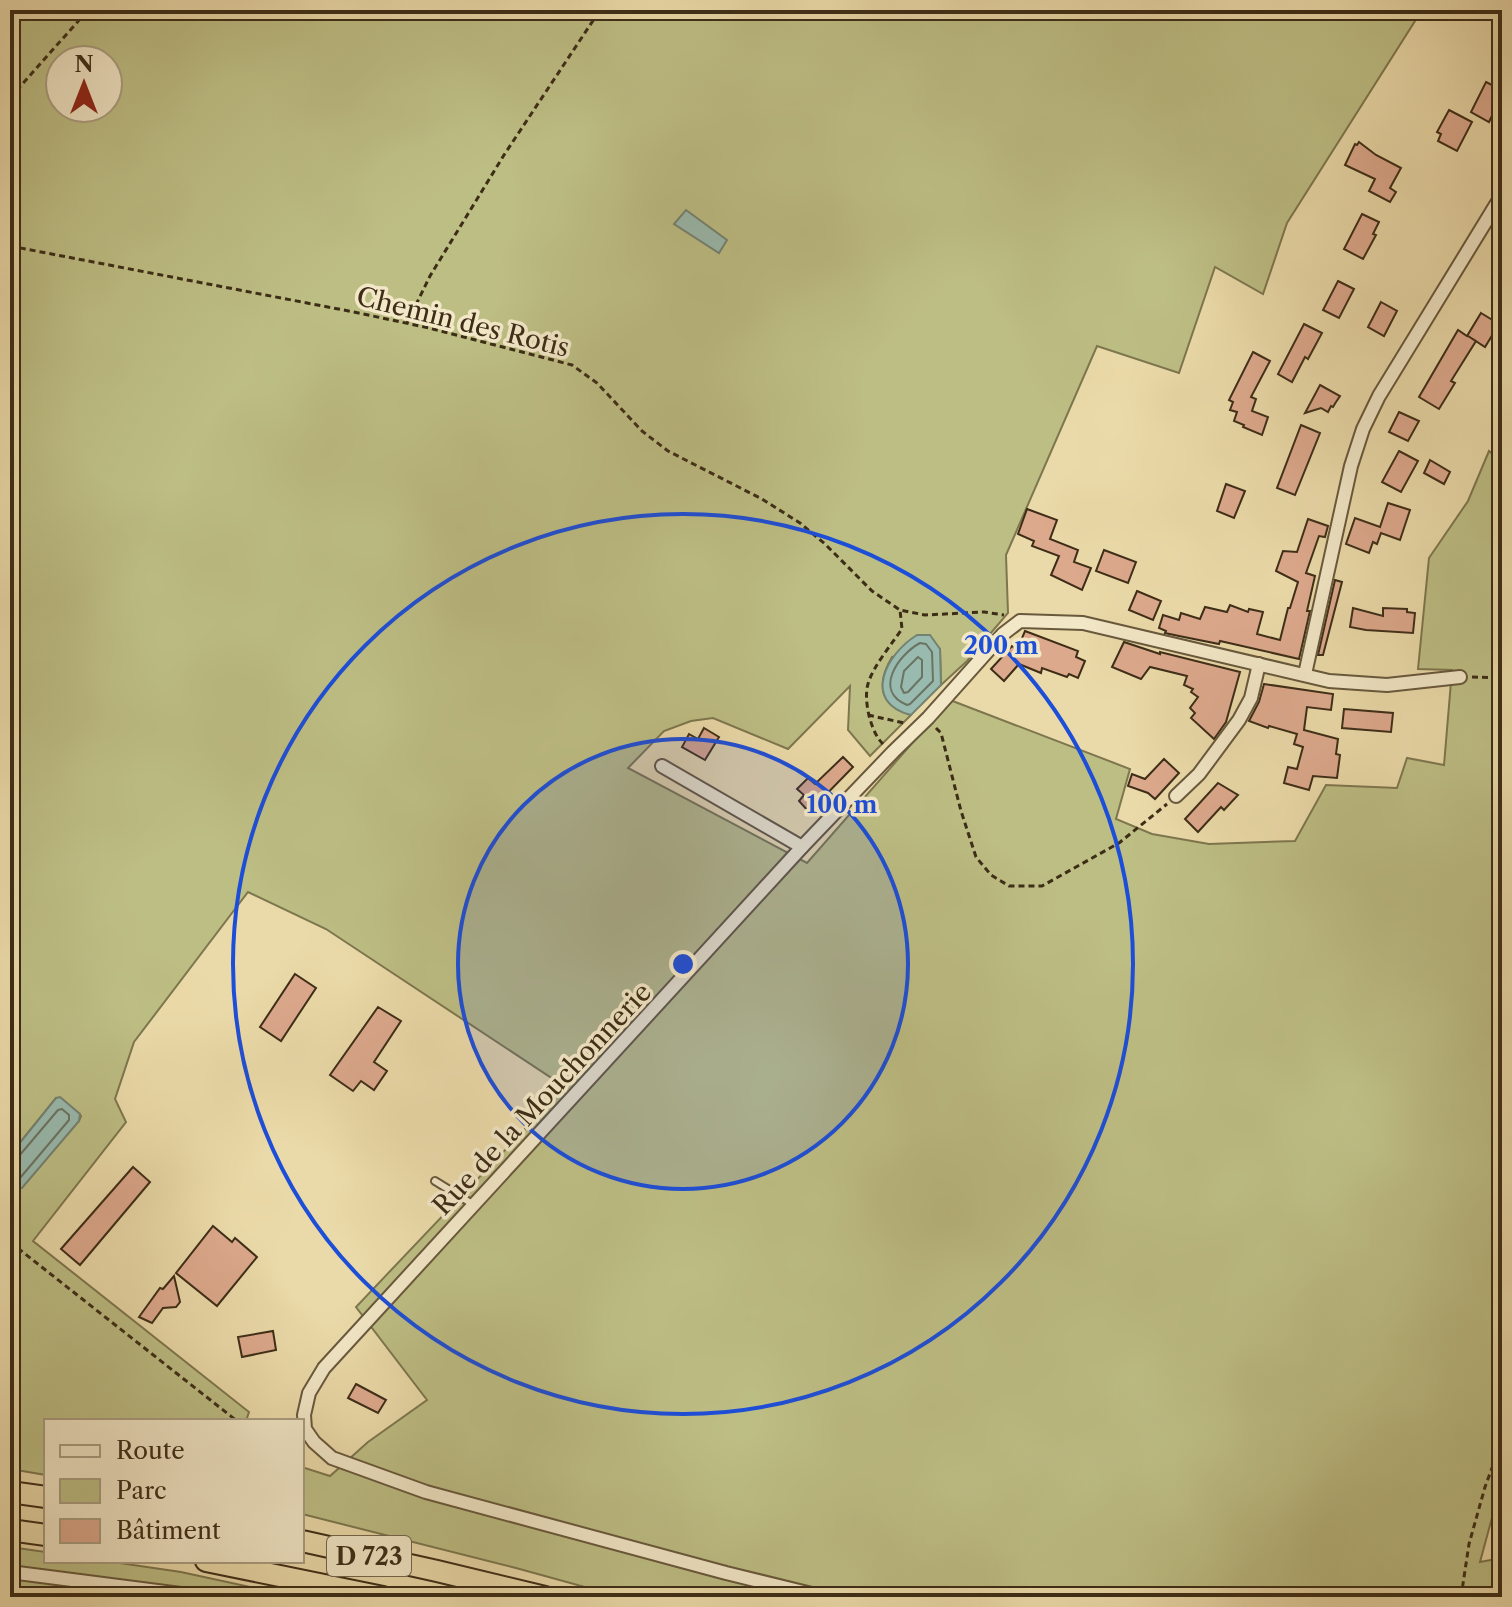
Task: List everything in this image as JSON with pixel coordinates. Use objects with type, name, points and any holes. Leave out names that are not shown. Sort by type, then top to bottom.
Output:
[{"type":"highway","points":[[10,1492],[44,1497]]},
{"type":"highway","points":[[10,1530],[44,1535]]},
{"type":"highway","name":"D 723","points":[[304,1541],[545,1597]]},
{"type":"highway","name":"D 723","points":[[216,1563],[383,1597]]},
{"type":"street","points":[[1305,674],[1351,466],[1363,429],[1379,396],[1502,195]]},
{"type":"street","points":[[1020,621],[1083,623],[1329,681],[1387,685],[1460,677]]},
{"type":"street","name":"Rue de la Mouchonnerie","points":[[304,1419],[309,1393],[324,1368],[802,847],[924,722],[1003,634],[1020,621]]},
{"type":"street","points":[[1176,796],[1199,774],[1239,720],[1251,698],[1259,664]]},
{"type":"street","points":[[662,766],[802,847]]},
{"type":"street","name":"Rue de la Mouchonnerie","points":[[304,1431],[332,1458],[426,1492],[824,1597]]},
{"type":"street","points":[[10,1572],[204,1597]]},
{"type":"street","points":[[1480,1597],[1502,1592]]},
{"type":"lane","points":[[435,1181],[474,1205]]},
{"type":"path","points":[[10,98],[88,10]]},
{"type":"path","points":[[407,324],[430,276],[504,155],[600,10]]},
{"type":"path","name":"Chemin des Rotis","points":[[10,246],[407,324],[572,365],[597,383],[642,431],[668,451],[762,499],[800,523],[872,591],[900,610],[925,615],[984,612],[1010,616],[1020,621]]},
{"type":"path","points":[[893,752],[877,738],[868,715],[867,685],[886,650],[902,629],[900,610]]},
{"type":"path","points":[[1460,677],[1502,678]]},
{"type":"path","points":[[868,715],[924,722],[941,733],[976,857],[991,875],[1009,886],[1042,886],[1119,843],[1176,796]]},
{"type":"path","points":[[10,1242],[234,1419]]},
{"type":"path","points":[[1461,1597],[1469,1544],[1502,1441]]},
{"type":"green space","points":[[10,10],[1422,10],[1287,223],[1263,294],[1215,267],[1179,373],[1097,346],[1006,555],[1008,613],[967,661],[941,685],[940,649],[892,657],[884,676],[884,693],[892,706],[911,715],[870,756],[848,730],[850,686],[788,749],[713,718],[691,721],[664,731],[628,768],[807,863],[950,700],[1130,769],[1116,819],[1152,834],[1209,844],[1295,841],[1326,785],[1397,788],[1407,758],[1444,765],[1452,670],[1418,669],[1429,558],[1468,501],[1489,451],[1502,462],[1502,1481],[1480,1562],[1502,1558],[1502,1597],[621,1597],[304,1515],[304,1468],[330,1476],[368,1442],[427,1400],[356,1307],[565,1087],[326,929],[248,892],[134,1042],[115,1099],[126,1122],[33,1241],[249,1412],[247,1419],[44,1419],[44,1475],[10,1469],[10,1184],[15,1188],[81,1116],[56,1098],[10,1155]]},
{"type":"green space","points":[[10,1547],[44,1552],[44,1563],[120,1563],[181,1572],[296,1597],[10,1597]]},
{"type":"water","points":[[686,210],[727,240],[719,253],[674,224]]},
{"type":"water","points":[[917,635],[930,635],[940,649],[941,685],[911,715],[896,709],[886,700],[883,689],[888,665]]},
{"type":"water","points":[[60,1097],[80,1114],[79,1121],[22,1188],[15,1188],[10,1184],[10,1155]]},
{"type":"building","points":[[1486,82],[1502,90],[1489,122],[1471,112]]},
{"type":"building","points":[[1449,110],[1472,122],[1457,151],[1438,141],[1441,134],[1437,132]]},
{"type":"building","points":[[1359,142],[1401,168],[1390,188],[1396,192],[1390,202],[1369,191],[1375,179],[1345,165]]},
{"type":"building","points":[[1362,214],[1379,222],[1373,234],[1376,235],[1363,259],[1344,249]]},
{"type":"building","points":[[1338,281],[1354,289],[1339,318],[1323,310]]},
{"type":"building","points":[[1381,302],[1397,311],[1384,336],[1368,327]]},
{"type":"building","points":[[1481,313],[1499,324],[1485,347],[1476,341],[1451,381],[1455,383],[1439,409],[1419,397],[1458,330],[1467,336]]},
{"type":"building","points":[[1304,324],[1322,333],[1292,382],[1278,374]]},
{"type":"building","points":[[1253,352],[1270,361],[1251,397],[1256,399],[1252,411],[1268,417],[1262,435],[1234,421],[1237,412],[1230,410],[1233,402],[1229,400]]},
{"type":"building","points":[[1320,385],[1340,396],[1328,412],[1321,408],[1305,413]]},
{"type":"building","points":[[1399,412],[1419,421],[1408,441],[1389,432]]},
{"type":"building","points":[[1301,425],[1320,433],[1295,495],[1277,488]]},
{"type":"building","points":[[1399,451],[1418,461],[1401,492],[1382,482]]},
{"type":"building","points":[[1430,460],[1450,472],[1444,484],[1424,473]]},
{"type":"building","points":[[1226,484],[1245,491],[1234,518],[1217,511]]},
{"type":"building","points":[[1388,503],[1410,510],[1400,540],[1381,533],[1369,553],[1346,544],[1355,518],[1380,527]]},
{"type":"building","points":[[1027,509],[1057,520],[1050,539],[1078,550],[1074,562],[1091,568],[1082,590],[1051,575],[1059,556],[1032,546],[1034,541],[1018,534]]},
{"type":"building","points":[[1308,519],[1328,526],[1325,537],[1319,536],[1306,573],[1315,576],[1299,659],[1220,641],[1219,644],[1165,633],[1159,628],[1163,615],[1179,620],[1181,613],[1200,619],[1205,607],[1227,612],[1230,605],[1248,612],[1249,609],[1263,612],[1257,634],[1280,640],[1298,582],[1276,571],[1283,551],[1297,552]]},
{"type":"building","points":[[1104,550],[1136,562],[1128,583],[1096,571]]},
{"type":"building","points":[[1335,580],[1342,582],[1323,655],[1318,655]]},
{"type":"building","points":[[1137,591],[1161,601],[1153,620],[1129,610]]},
{"type":"building","points":[[1353,608],[1383,616],[1383,608],[1407,609],[1407,612],[1415,613],[1413,633],[1350,627]]},
{"type":"building","points":[[1025,631],[1078,651],[1076,657],[1085,661],[1078,678],[1042,668],[1041,673],[1019,664],[1004,681],[991,669],[1012,646],[1017,650]]},
{"type":"building","points":[[1124,642],[1160,654],[1240,672],[1226,722],[1214,739],[1191,718],[1195,713],[1190,708],[1198,697],[1191,692],[1193,689],[1184,685],[1187,676],[1150,667],[1141,679],[1112,667]]},
{"type":"building","points":[[1264,684],[1333,694],[1331,710],[1307,707],[1304,730],[1338,739],[1336,754],[1340,755],[1337,778],[1313,776],[1309,790],[1284,783],[1288,767],[1297,769],[1303,747],[1294,744],[1297,734],[1249,721]]},
{"type":"building","points":[[1344,709],[1393,713],[1391,732],[1342,728]]},
{"type":"building","points":[[704,728],[719,737],[705,760],[682,747],[689,734],[698,739]]},
{"type":"building","points":[[843,757],[853,767],[809,812],[799,801],[804,795],[797,789],[808,778],[815,784]]},
{"type":"building","points":[[1164,759],[1179,773],[1155,799],[1128,786],[1132,774],[1145,779]]},
{"type":"building","points":[[1218,783],[1238,795],[1224,810],[1221,807],[1198,832],[1185,819]]},
{"type":"building","points":[[295,974],[316,988],[281,1041],[260,1027]]},
{"type":"building","points":[[378,1007],[401,1021],[374,1062],[387,1071],[374,1090],[361,1081],[353,1091],[330,1075]]},
{"type":"building","points":[[133,1167],[150,1182],[80,1265],[61,1249]]},
{"type":"building","points":[[213,1226],[232,1242],[235,1238],[257,1257],[217,1306],[176,1273]]},
{"type":"building","points":[[174,1276],[180,1302],[176,1307],[163,1308],[152,1323],[139,1317],[160,1288],[163,1289]]},
{"type":"building","points":[[273,1331],[276,1350],[242,1357],[238,1337]]},
{"type":"building","points":[[356,1384],[386,1400],[378,1413],[348,1398]]}]
